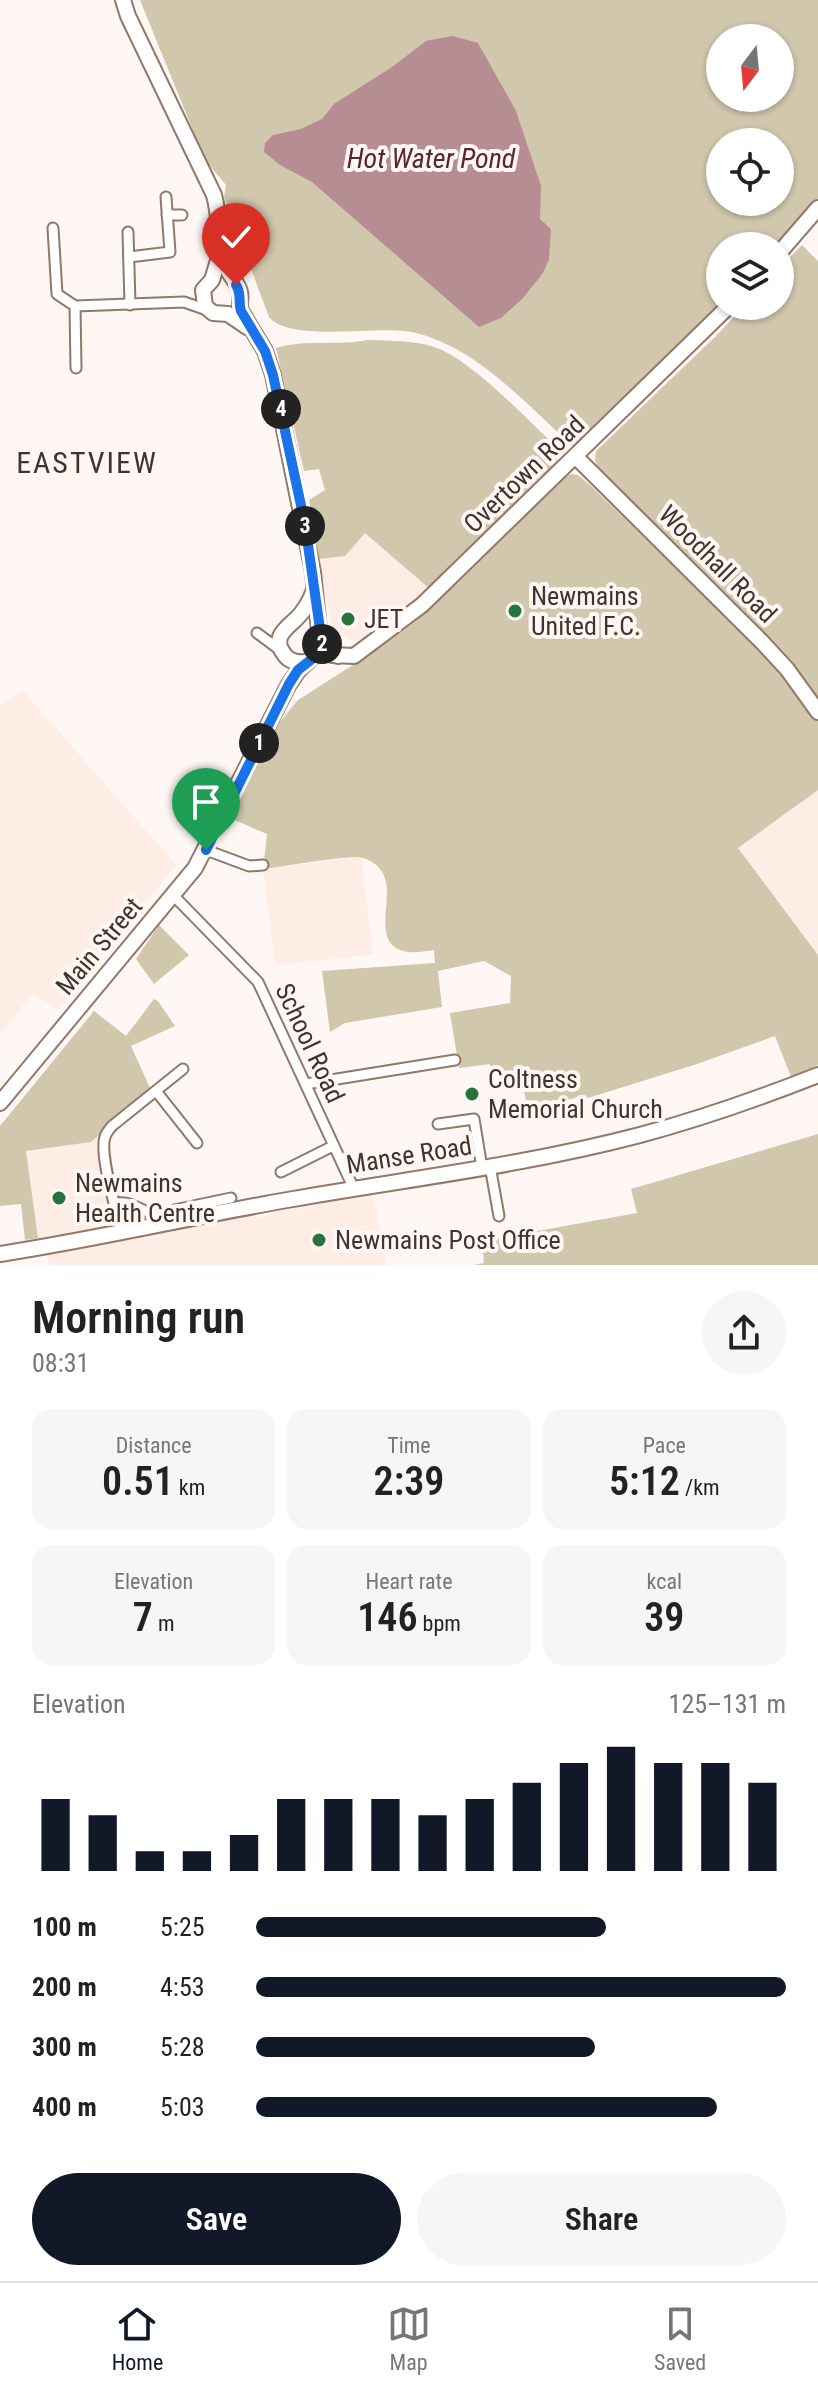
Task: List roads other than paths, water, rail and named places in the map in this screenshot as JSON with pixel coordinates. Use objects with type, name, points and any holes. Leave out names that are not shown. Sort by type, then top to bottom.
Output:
[{"type":"main road","points":[[123,0],[219,211],[226,270],[240,294],[234,309],[218,315],[209,310],[203,301],[221,245]]},
{"type":"main road","points":[[794,236],[818,208]]},
{"type":"main road","points":[[208,285],[219,277],[233,281]]},
{"type":"main road","points":[[234,309],[268,357],[305,524],[315,586],[321,649],[312,658],[295,662],[284,654]]},
{"type":"main road","name":"Overtown Road","points":[[312,658],[354,656],[422,605],[715,320]]},
{"type":"main road","name":"Woodhall Road","points":[[576,457],[762,642],[787,669],[818,712]]},
{"type":"main road","points":[[289,684],[290,675],[279,639],[308,604],[315,586]]},
{"type":"main road","points":[[290,624],[308,622],[320,633],[325,645],[338,656]]},
{"type":"main road","name":"Main Street","points":[[0,1103],[195,868],[289,684],[312,658]]},
{"type":"main road","name":"Manse Road","points":[[0,1253],[486,1167],[640,1135],[818,1075]]},
{"type":"street","points":[[129,257],[170,252],[166,197]]},
{"type":"street","points":[[167,215],[182,215]]},
{"type":"street","points":[[53,228],[57,294],[75,306],[184,302],[209,310]]},
{"type":"street","points":[[128,232],[130,305]]},
{"type":"street","points":[[184,302],[208,285]]},
{"type":"street","points":[[75,306],[76,368]]},
{"type":"street","points":[[284,654],[257,633],[275,631],[290,624]]},
{"type":"street","points":[[206,850],[249,866],[263,865]]},
{"type":"street","name":"School Road","points":[[173,895],[258,982],[354,1189]]},
{"type":"street","points":[[306,1084],[455,1060]]},
{"type":"street","points":[[122,1233],[105,1155],[106,1134],[183,1069]]},
{"type":"street","points":[[156,1091],[197,1143]]},
{"type":"street","points":[[438,1124],[474,1119],[498,1212],[486,1209]]},
{"type":"street","points":[[281,1172],[333,1146]]},
{"type":"street","points":[[115,1203],[132,1203],[155,1214],[231,1198]]},
{"type":"water","name":"Hot Water Pond","points":[[452,36],[478,43],[516,111],[541,186],[540,219],[551,229],[549,259],[543,273],[523,298],[501,318],[479,327],[312,182],[280,165],[264,152],[265,143],[273,135],[301,129],[322,119],[334,104],[426,41]]},
{"type":"place","name":"Newmains United F.C.","points":[[515,611]]},
{"type":"place","name":"JET","points":[[348,619]]},
{"type":"place","name":"Coltness Memorial Church","points":[[472,1094]]},
{"type":"place","name":"Newmains Health Centre","points":[[59,1198]]},
{"type":"place","name":"Newmains Post Office","points":[[319,1240]]},
{"type":"district","name":"EASTVIEW","points":[[87,462]]}]
